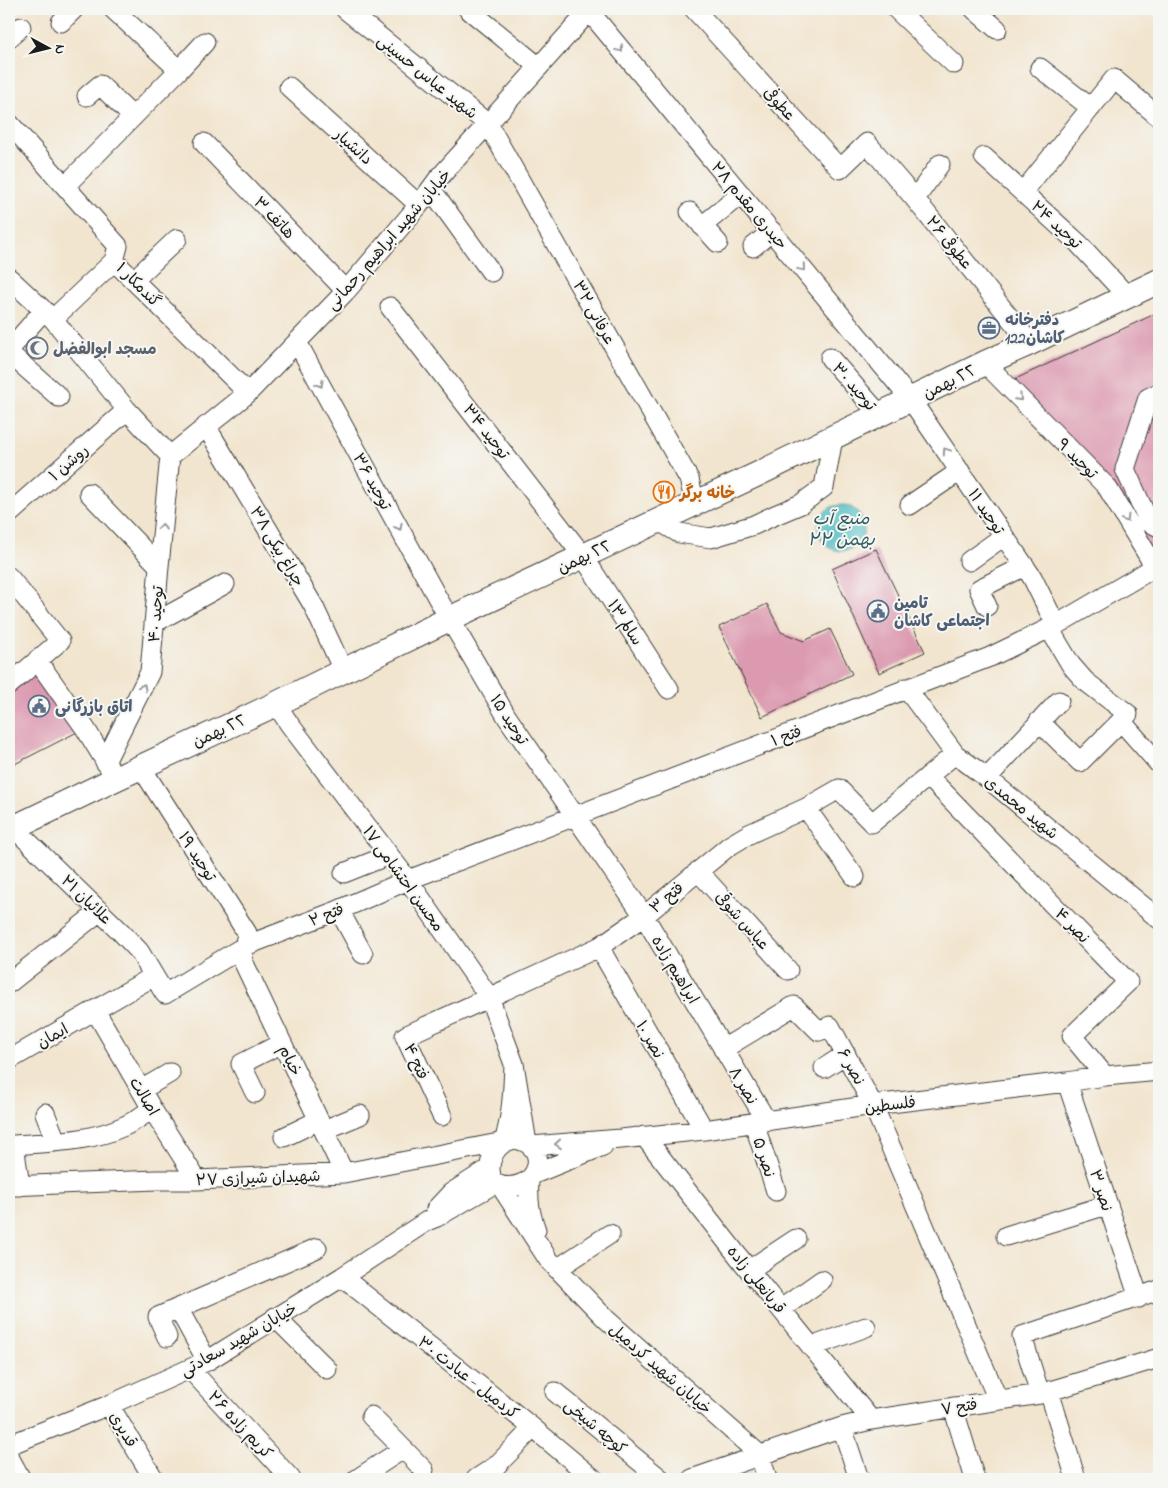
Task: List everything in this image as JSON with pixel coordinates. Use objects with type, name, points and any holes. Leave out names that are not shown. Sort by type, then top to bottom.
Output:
[{"type":"main road","name":"٢٢ بهمن","points":[[11,829],[110,770],[141,767],[1159,281]]},
{"type":"street","points":[[61,22],[74,9]]},
{"type":"street","points":[[113,9],[179,70]]},
{"type":"street","name":"شهید عباس حسینی","points":[[345,9],[488,124]]},
{"type":"street","name":"عطوفی","points":[[694,9],[840,169],[867,143]]},
{"type":"street","points":[[896,9],[954,64]]},
{"type":"street","points":[[974,9],[996,28]]},
{"type":"street","name":"خیابان شهید ابراهیم رحمانی","points":[[170,456],[248,393],[346,292],[488,124],[590,10]]},
{"type":"street","name":"حیدری مقدم ۲۸","points":[[590,10],[911,400]]},
{"type":"street","points":[[476,11],[539,67]]},
{"type":"street","points":[[65,186],[206,42]]},
{"type":"street","points":[[1040,68],[1091,108]]},
{"type":"street","points":[[1023,192],[1114,79],[1159,117]]},
{"type":"street","points":[[87,96],[100,85],[133,117]]},
{"type":"street","name":"دانشیار","points":[[288,87],[419,205]]},
{"type":"street","name":"گندمکار ۱","points":[[9,123],[118,246],[114,261],[248,393]]},
{"type":"street","name":"عرفانی ۳۲","points":[[488,124],[689,479],[695,503]]},
{"type":"street","name":"هاتف ۳","points":[[204,143],[346,292]]},
{"type":"street","name":"عطوفی ۲۶","points":[[867,143],[915,199],[1030,343]]},
{"type":"street","name":"توحید ۲۴","points":[[984,157],[1078,243],[1127,296]]},
{"type":"street","points":[[915,199],[940,164]]},
{"type":"street","points":[[432,189],[491,272]]},
{"type":"street","points":[[718,243],[696,219],[741,194]]},
{"type":"street","points":[[753,248],[772,231]]},
{"type":"street","points":[[134,280],[177,239]]},
{"type":"street","points":[[59,397],[9,352],[49,315],[114,261]]},
{"type":"street","points":[[13,289],[49,315],[128,410],[170,456]]},
{"type":"street","name":"توحید ۳۴","points":[[390,307],[584,556]]},
{"type":"street","name":"توحید ۳۶","points":[[297,342],[450,619]]},
{"type":"street","name":"توحید ۳۰","points":[[830,358],[880,415]]},
{"type":"street","name":"توحید ۹","points":[[985,363],[1107,487],[1157,570]]},
{"type":"street","points":[[1159,393],[1148,398],[1125,469],[1149,522],[1159,527]]},
{"type":"street","name":"توحید ۱۱","points":[[911,400],[1032,577],[1071,665],[1085,681],[1128,714],[1121,721]]},
{"type":"street","name":"روشن ۱","points":[[9,514],[128,410]]},
{"type":"street","name":"چراغ بیکی ۳۸","points":[[206,426],[313,605],[343,670]]},
{"type":"street","points":[[659,521],[679,533],[711,538],[754,525],[801,504],[824,487],[833,438]]},
{"type":"street","name":"توحید ۴۰","points":[[110,770],[150,672],[158,566],[170,456]]},
{"type":"street","points":[[910,505],[960,471]]},
{"type":"street","points":[[89,493],[158,566]]},
{"type":"street","points":[[969,562],[1004,536]]},
{"type":"street","name":"سالم ۱۳","points":[[584,556],[669,688]]},
{"type":"street","points":[[987,606],[978,589],[1025,566]]},
{"type":"street","name":"فتح ۱","points":[[408,880],[990,657],[1053,627],[1157,570]]},
{"type":"street","points":[[9,578],[60,640],[9,685]]},
{"type":"street","points":[[154,623],[226,584]]},
{"type":"street","name":"توحید ۱۵","points":[[450,619],[507,716],[576,816]]},
{"type":"street","points":[[37,660],[85,728],[110,770]]},
{"type":"street","name":"شهید محمدی","points":[[906,688],[955,754],[1155,916]]},
{"type":"street","points":[[987,778],[1059,701]]},
{"type":"street","name":"محسن احتشامی ۱۷","points":[[276,704],[408,880],[489,997],[514,1064],[529,1144]]},
{"type":"street","points":[[1040,721],[1080,762],[1121,721],[1159,764]]},
{"type":"street","points":[[928,776],[955,754]]},
{"type":"street","name":"توحید ۱۹","points":[[141,767],[247,933],[245,946]]},
{"type":"street","name":"فتح ۳","points":[[489,997],[599,947],[644,916],[729,846],[749,834],[806,808],[839,789],[872,823],[928,776]]},
{"type":"street","name":"نصر ۴","points":[[928,776],[1128,982],[1072,1036],[1105,1076]]},
{"type":"street","points":[[806,808],[855,877]]},
{"type":"street","name":"ابراهیم زاده","points":[[576,816],[644,916],[723,1049]]},
{"type":"street","name":"علائیان ۲۱","points":[[11,829],[139,951],[154,976]]},
{"type":"street","points":[[344,873],[388,855]]},
{"type":"street","name":"عباس شوقی","points":[[698,871],[788,970]]},
{"type":"street","name":"فتح ۲","points":[[154,976],[165,994],[245,946],[339,910],[408,880]]},
{"type":"street","points":[[339,910],[363,954]]},
{"type":"street","points":[[9,984],[100,912]]},
{"type":"street","name":"خیام","points":[[245,946],[242,959],[344,1173]]},
{"type":"street","name":"نصر ۱۰","points":[[599,947],[704,1130]]},
{"type":"street","name":"ایمان","points":[[9,1060],[154,976]]},
{"type":"street","name":"فتح ۴","points":[[442,1116],[405,1036],[489,997]]},
{"type":"street","name":"نصر ۶","points":[[723,1049],[794,1006],[819,1031],[830,1026],[873,1105],[998,1400]]},
{"type":"street","name":"اصالت","points":[[95,1010],[152,1109],[197,1180]]},
{"type":"street","points":[[255,1093],[241,1064],[282,1043]]},
{"type":"street","name":"نصر ۸","points":[[723,1049],[760,1122]]},
{"type":"street","points":[[824,1068],[846,1054]]},
{"type":"street","name":"محسن احتشامی ۱۷","points":[[504,1142],[513,1099],[514,1064]]},
{"type":"street","name":"فلسطین","points":[[621,1139],[704,1130],[873,1105],[1159,1071]]},
{"type":"street","points":[[141,1090],[170,1073]]},
{"type":"street","name":"نصر ۳","points":[[1067,1082],[1139,1298]]},
{"type":"street","points":[[14,1186],[12,1139],[56,1141],[104,1134],[124,1127],[152,1109]]},
{"type":"street","points":[[46,1113],[56,1141]]},
{"type":"street","points":[[284,1137],[360,1115]]},
{"type":"street","name":"نصر ۵","points":[[760,1122],[776,1191]]},
{"type":"street","name":"قربانعلی زاده","points":[[644,1136],[871,1420]]},
{"type":"street","points":[[553,1264],[495,1179],[491,1160],[494,1153],[504,1142],[516,1139],[529,1144],[621,1139]]},
{"type":"street","points":[[495,1179],[514,1186],[520,1185],[532,1177],[621,1139]]},
{"type":"street","name":"شهیدان شیرازی ۲۷","points":[[14,1186],[344,1173],[504,1142]]},
{"type":"street","points":[[529,1144],[536,1152],[538,1160],[532,1177],[528,1200],[532,1220],[553,1264]]},
{"type":"street","name":"خیابان شهید سعادتی","points":[[9,1445],[109,1405],[198,1365],[342,1277],[427,1221],[430,1215],[452,1194],[495,1179]]},
{"type":"street","points":[[1006,1236],[1107,1205]]},
{"type":"street","points":[[553,1264],[610,1234]]},
{"type":"street","points":[[750,1270],[796,1239]]},
{"type":"street","points":[[167,1338],[158,1317],[317,1248]]},
{"type":"street","name":"خیابان شهید کردمیل","points":[[553,1264],[606,1319],[760,1455]]},
{"type":"street","name":"کردمیل - عبادت ۳۰","points":[[342,1277],[533,1428],[594,1479]]},
{"type":"street","points":[[781,1309],[822,1280]]},
{"type":"street","points":[[1076,1479],[1022,1336],[1159,1290]]},
{"type":"street","name":"کریم زاده ۲۶","points":[[178,1308],[198,1365],[291,1479]]},
{"type":"street","points":[[275,1317],[327,1370]]},
{"type":"street","points":[[812,1347],[866,1327]]},
{"type":"street","name":"فتح ۷","points":[[692,1479],[842,1427],[871,1420],[1044,1393],[1159,1358]]},
{"type":"street","name":"کوچه شیخی","points":[[555,1392],[661,1479]]},
{"type":"street","name":"قدیری","points":[[109,1405],[154,1479]]},
{"type":"street","points":[[953,1407],[975,1479]]},
{"type":"street","points":[[371,1416],[424,1470]]},
{"type":"street","points":[[842,1427],[859,1479]]},
{"type":"street","points":[[476,1479],[496,1466],[533,1428]]},
{"type":"street","points":[[357,1479],[403,1449]]},
{"type":"street","points":[[760,1455],[767,1479]]},
{"type":"street","points":[[9,1457],[22,1479]]},
{"type":"water","name":"منبع آب ۲۲ بهمن","points":[[841,505],[854,509],[860,515],[864,528],[860,541],[854,547],[841,551],[828,547],[822,541],[818,528],[822,515],[828,509]]},
{"type":"building","points":[[1159,312],[1159,548],[1149,551],[1011,381]]},
{"type":"building","name":"تامین اجتماعی کاشان","points":[[876,549],[925,652],[879,673],[832,569]]},
{"type":"building","points":[[767,604],[781,632],[804,641],[830,629],[852,674],[762,717],[719,627]]},
{"type":"building","name":"اتاق بازرگانی","points":[[37,660],[85,728],[9,767],[9,685]]},
{"type":"place","name":"دفترخانه 122کاشان","points":[[989,328]]},
{"type":"place","name":"مسجد ابوالفضل","points":[[37,348]]},
{"type":"place","name":"خانه برگر","points":[[664,492]]},
{"type":"place","name":"تامین اجتماعی کاشان","points":[[878,611]]},
{"type":"place","name":"اتاق بازرگانی","points":[[39,706]]}]
